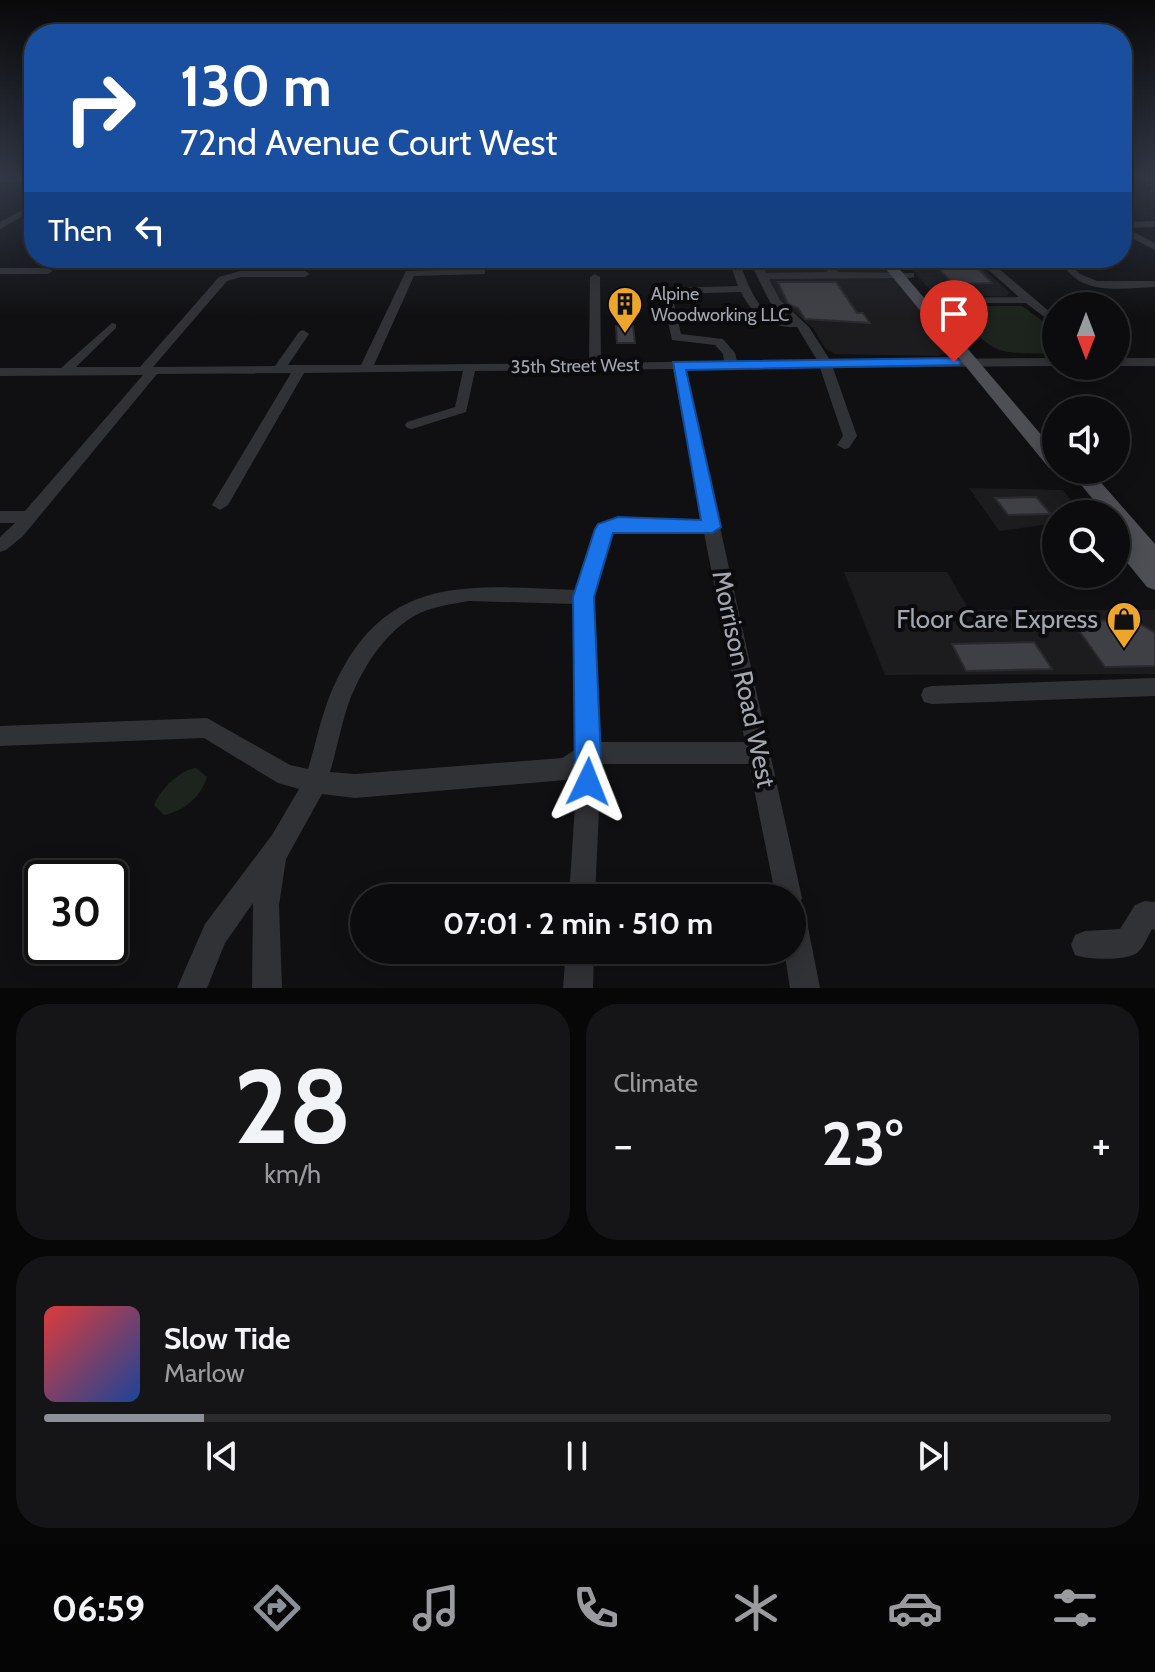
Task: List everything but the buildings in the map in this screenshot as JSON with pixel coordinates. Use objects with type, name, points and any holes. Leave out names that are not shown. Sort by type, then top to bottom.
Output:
[{"type":"main road","points":[[895,268],[933,301],[1042,446]]},
{"type":"main road","points":[[899,268],[977,362],[1042,429]]},
{"type":"main road","points":[[1073,484],[1086,500]]},
{"type":"main road","points":[[1091,484],[1155,559]]},
{"type":"main road","points":[[1130,552],[1155,581]]},
{"type":"street","points":[[1132,233],[1155,247]]},
{"type":"street","points":[[737,268],[754,307],[772,322],[800,324]]},
{"type":"street","points":[[758,268],[775,302],[800,324],[825,363],[850,436],[844,445]]},
{"type":"street","points":[[830,268],[834,274]]},
{"type":"street","points":[[991,268],[1042,312]]},
{"type":"street","points":[[1070,268],[1075,275],[1093,283],[1155,284]]},
{"type":"street","points":[[0,271],[48,271]]},
{"type":"street","points":[[366,368],[410,273],[481,272]]},
{"type":"street","points":[[0,546],[132,400],[148,371],[229,275],[305,274]]},
{"type":"street","points":[[761,276],[903,275]]},
{"type":"street","points":[[595,277],[595,366]]},
{"type":"street","points":[[731,364],[729,353],[719,342],[676,337],[667,294],[670,289],[745,289]]},
{"type":"street","points":[[933,301],[1027,300]]},
{"type":"street","points":[[64,372],[112,326]]},
{"type":"street","points":[[279,369],[303,334]]},
{"type":"street","name":"35th Street West","points":[[0,372],[1042,362]]},
{"type":"street","points":[[1130,362],[1155,362]]},
{"type":"street","name":"Morrison Road West","points":[[678,365],[786,884]]},
{"type":"street","points":[[412,425],[461,409],[470,367]]},
{"type":"street","points":[[220,505],[300,369]]},
{"type":"street","points":[[0,517],[29,517]]},
{"type":"street","points":[[583,884],[590,753],[583,597],[605,529],[618,524],[712,527]]},
{"type":"street","points":[[192,988],[205,953],[224,919],[273,858],[316,782],[339,701],[356,666],[383,627],[416,605],[459,595],[583,597]]},
{"type":"street","points":[[932,695],[1155,687]]},
{"type":"street","points":[[0,736],[207,728],[286,775],[355,786],[565,769],[590,753],[760,753]]},
{"type":"street","points":[[267,988],[266,905],[273,858]]},
{"type":"street","points":[[1085,945],[1128,943],[1145,915],[1155,916]]},
{"type":"street","points":[[578,988],[579,964]]},
{"type":"street","points":[[801,964],[805,988]]},
{"type":"shaded area","points":[[763,268],[886,268],[952,350],[938,356],[835,354],[825,348],[813,328],[777,298]]},
{"type":"shaded area","points":[[911,268],[982,268],[1009,292],[1007,296],[945,296],[932,292]]},
{"type":"shaded area","points":[[951,306],[1022,306],[1042,321],[1042,354],[995,348]]},
{"type":"shaded area","points":[[969,488],[1063,490],[1070,500],[1042,500],[1042,525],[999,531]]},
{"type":"shaded area","points":[[844,572],[947,572],[969,610],[1155,610],[1155,674],[885,675]]},
{"type":"shaded area","points":[[196,768],[207,777],[201,791],[185,806],[164,815],[154,805],[161,793],[177,777]]},
{"type":"place","name":"Alpine Woodworking LLC","points":[[625,335]]},
{"type":"place","name":"Floor Care Express","points":[[1124,650]]},
{"type":"route","points":[[588,782],[590,753],[583,597],[605,529],[618,524],[712,527],[678,365],[954,362]]}]
